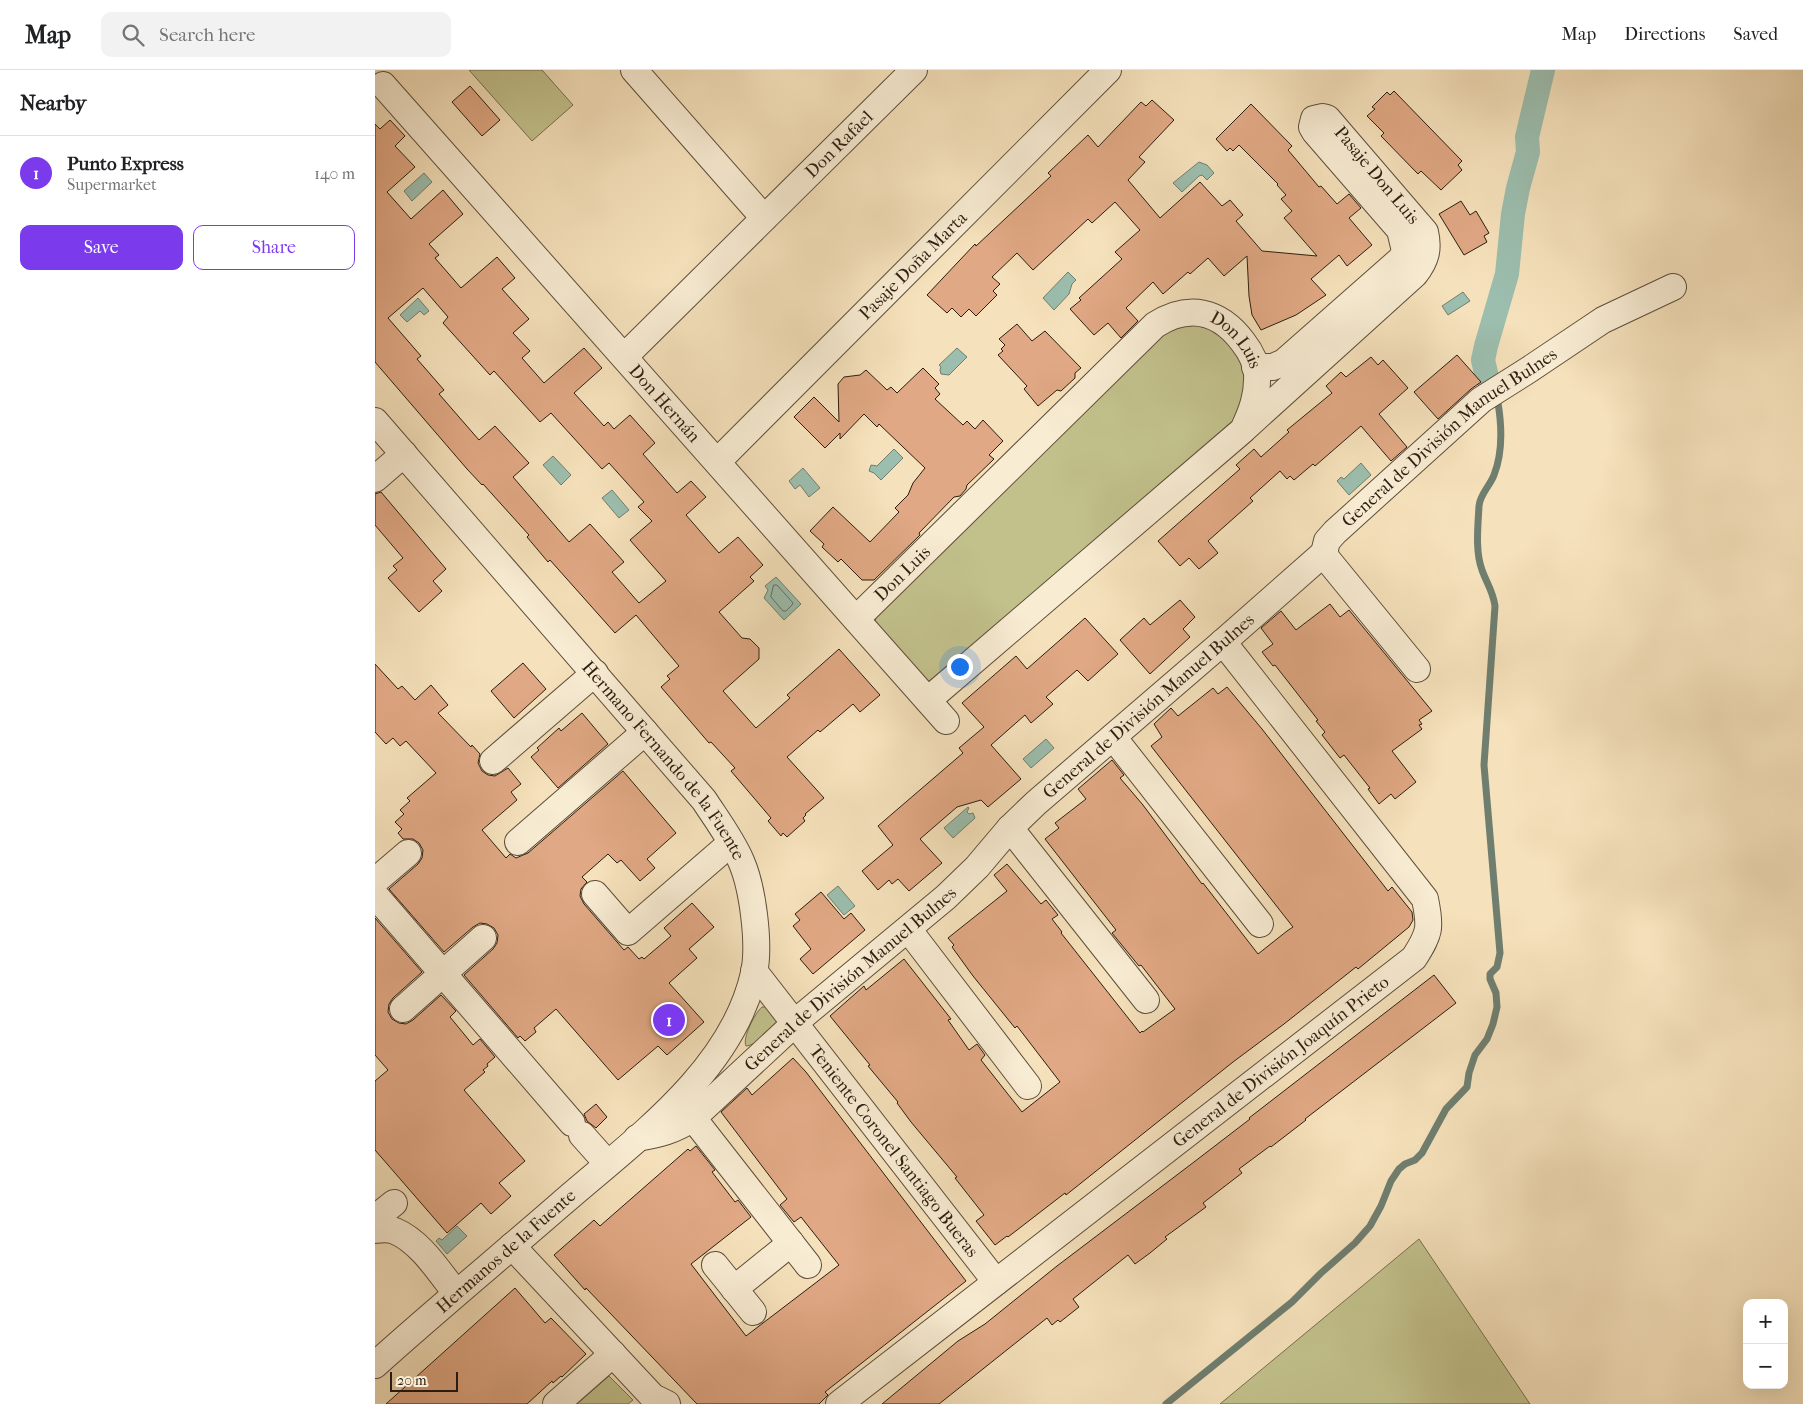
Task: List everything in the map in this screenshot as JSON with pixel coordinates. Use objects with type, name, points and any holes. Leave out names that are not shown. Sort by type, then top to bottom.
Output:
[{"type":"street","points":[[633,70],[764,218]]},
{"type":"street","name":"Don Rafael","points":[[625,356],[914,70]]},
{"type":"street","name":"Pasaje Doña Marta","points":[[718,461],[1108,70]]},
{"type":"street","name":"Don Hernán","points":[[386,82],[946,721]]},
{"type":"street","name":"Pasaje Don Luis","points":[[1243,430],[1415,274],[1423,264],[1427,253],[1428,243],[1425,232],[1331,121],[1323,117],[1314,120],[1312,128],[1400,230],[1405,252],[1401,259],[1284,362],[1273,367],[1255,367]]},
{"type":"street","name":"General de División Manuel Bulnes","points":[[637,1138],[670,1131],[693,1118],[795,1023],[945,897],[977,867],[1010,828],[1036,804],[1324,553],[1327,542],[1335,532],[1481,400],[1603,320],[1673,287]]},
{"type":"street","name":"Don Luis","points":[[856,619],[1147,331],[1166,318],[1178,314],[1195,313],[1213,316],[1225,322],[1251,352],[1255,367],[1257,392],[1252,410],[1243,430],[928,700]]},
{"type":"street","points":[[1296,382],[1297,352]]},
{"type":"street","name":"Hermano Fernando de la Fuente","points":[[375,421],[704,800],[742,862],[754,911],[754,971],[747,998],[737,1021],[717,1053],[689,1088],[637,1138]]},
{"type":"street","points":[[375,479],[404,454]]},
{"type":"street","points":[[1324,553],[1417,669]]},
{"type":"street","name":"General de División Joaquín Prieto","points":[[839,1404],[1414,958],[1425,940],[1430,923],[1425,899],[1223,642]]},
{"type":"street","points":[[493,761],[595,674]]},
{"type":"street","points":[[518,842],[645,732]]},
{"type":"street","points":[[1113,737],[1260,924]]},
{"type":"street","points":[[1010,828],[1146,1000]]},
{"type":"street","points":[[595,894],[628,932],[731,842]]},
{"type":"street","points":[[375,881],[408,853]]},
{"type":"street","points":[[375,896],[607,1163]]},
{"type":"street","points":[[908,928],[1028,1086]]},
{"type":"street","points":[[403,1009],[483,938]]},
{"type":"street","name":"Teniente Coronel Santiago Bueras","points":[[754,971],[997,1282]]},
{"type":"street","points":[[693,1118],[808,1266]]},
{"type":"street","name":"Hermanos de la Fuente","points":[[375,1364],[637,1138]]},
{"type":"street","points":[[375,1230],[387,1229],[394,1231],[417,1246],[456,1293]]},
{"type":"street","points":[[734,1289],[791,1244]]},
{"type":"street","points":[[512,1246],[655,1402]]},
{"type":"street","points":[[715,1265],[753,1312]]},
{"type":"street","points":[[556,1404],[613,1354]]},
{"type":"shaded area","points":[[469,70],[542,70],[573,105],[532,141]]},
{"type":"shaded area","points":[[1195,323],[1221,329],[1245,363],[1245,394],[1235,422],[937,681],[927,682],[875,624],[876,617],[1158,334]]},
{"type":"shaded area","points":[[762,1007],[766,1007],[780,1020],[765,1036],[746,1046],[746,1037],[750,1026]]},
{"type":"shaded area","points":[[1419,1239],[1530,1404],[1220,1404]]},
{"type":"shaded area","points":[[609,1376],[633,1400],[628,1404],[577,1404]]},
{"type":"water","points":[[1199,162],[1207,165],[1214,173],[1207,180],[1202,175],[1199,176],[1182,192],[1173,183]]},
{"type":"water","points":[[424,173],[432,182],[412,201],[404,191]]},
{"type":"water","points":[[1068,272],[1076,280],[1072,284],[1069,294],[1054,310],[1043,298]]},
{"type":"water","points":[[1463,292],[1470,301],[1448,315],[1442,306]]},
{"type":"water","points":[[418,298],[429,311],[424,315],[420,311],[407,322],[400,315]]},
{"type":"water","points":[[957,348],[967,357],[949,375],[941,374],[941,367],[939,365]]},
{"type":"water","points":[[894,449],[903,458],[881,480],[869,471],[871,465],[877,466]]},
{"type":"water","points":[[553,456],[571,475],[561,485],[543,465]]},
{"type":"water","points":[[1361,463],[1371,475],[1349,495],[1337,481],[1341,477],[1344,479]]},
{"type":"water","points":[[803,468],[820,488],[809,497],[800,485],[795,489],[789,481]]},
{"type":"water","points":[[612,490],[629,510],[619,518],[602,498]]},
{"type":"water","points":[[776,577],[801,604],[784,620],[764,598],[768,590],[765,586]]},
{"type":"water","points":[[1046,739],[1054,748],[1031,768],[1023,759]]},
{"type":"water","points":[[968,807],[967,812],[969,814],[973,813],[975,818],[953,838],[944,828]]},
{"type":"water","points":[[838,886],[855,906],[844,915],[827,895]]},
{"type":"water","points":[[457,1226],[467,1236],[447,1254],[436,1241],[439,1238],[442,1240]]},
{"type":"building","points":[[470,86],[500,120],[482,136],[452,102]]},
{"type":"building","points":[[1394,91],[1462,161],[1458,165],[1462,170],[1441,190],[1421,171],[1418,174],[1381,136],[1384,133],[1367,116],[1375,109],[1372,107],[1387,92],[1390,95]]},
{"type":"building","points":[[1152,100],[1174,120],[1139,157],[1145,162],[1128,180],[1160,218],[1200,182],[1222,206],[1230,200],[1243,215],[1236,221],[1262,251],[1317,256],[1284,218],[1292,211],[1281,199],[1286,195],[1278,184],[1239,145],[1233,151],[1230,148],[1227,151],[1216,139],[1251,104],[1292,146],[1288,150],[1319,187],[1321,186],[1337,204],[1349,194],[1361,208],[1349,218],[1372,245],[1347,266],[1339,255],[1311,279],[1326,295],[1296,315],[1261,330],[1252,315],[1247,256],[1224,276],[1208,258],[1190,274],[1188,272],[1163,294],[1153,282],[1126,308],[1138,321],[1121,338],[1108,323],[1094,335],[1070,309],[1081,300],[1079,298],[1122,259],[1115,252],[1140,230],[1115,202],[1092,223],[1088,219],[1033,270],[1017,253],[992,277],[1000,284],[993,291],[997,295],[976,316],[969,309],[961,317],[952,308],[947,313],[927,295],[975,244],[976,246],[1051,176],[1048,173],[1088,135],[1098,147],[1141,102],[1146,106]]},
{"type":"building","points":[[390,120],[405,136],[395,146],[415,167],[387,192],[411,219],[443,190],[463,214],[429,244],[439,255],[435,258],[461,288],[497,257],[515,278],[502,289],[529,319],[513,333],[530,351],[522,358],[544,383],[584,348],[602,368],[574,393],[604,426],[608,422],[614,429],[630,415],[655,443],[643,454],[677,493],[691,481],[706,497],[686,515],[719,553],[738,537],[763,565],[750,577],[754,581],[719,612],[742,638],[750,639],[759,648],[759,659],[723,691],[756,728],[790,698],[787,695],[839,649],[880,695],[860,712],[853,704],[820,732],[818,730],[787,757],[824,798],[805,814],[803,818],[805,821],[787,837],[783,833],[781,836],[768,821],[771,818],[731,771],[735,768],[711,742],[709,743],[661,687],[670,679],[667,676],[679,666],[636,615],[615,633],[550,560],[548,562],[527,537],[529,535],[467,469],[375,362],[375,124],[380,129]],"holes":[[[423,288],[448,317],[443,323],[490,375],[494,371],[540,422],[551,413],[602,469],[609,463],[644,502],[638,507],[652,521],[630,540],[666,581],[639,603],[612,572],[624,562],[590,524],[569,542],[513,477],[529,463],[495,426],[479,440],[439,394],[444,390],[417,359],[421,356],[388,318]]]},
{"type":"building","points":[[1461,201],[1470,215],[1476,211],[1489,233],[1484,236],[1487,242],[1464,255],[1439,214]]},
{"type":"building","points":[[1017,324],[1032,341],[1045,331],[1081,368],[1075,373],[1075,378],[1061,391],[1057,390],[1038,406],[1024,389],[1027,386],[998,355],[1003,351],[1001,349],[1005,345],[999,339]]},
{"type":"building","points":[[1457,355],[1481,382],[1438,419],[1414,392]]},
{"type":"building","points":[[1371,357],[1378,365],[1383,360],[1408,388],[1379,414],[1407,447],[1391,461],[1361,426],[1315,466],[1313,464],[1294,480],[1290,476],[1287,479],[1280,471],[1250,498],[1253,501],[1208,541],[1218,553],[1199,569],[1189,558],[1180,566],[1158,541],[1240,469],[1236,465],[1254,449],[1261,457],[1289,432],[1287,430],[1332,393],[1326,386],[1341,372],[1346,377]]},
{"type":"building","points":[[923,368],[939,384],[935,388],[940,394],[935,399],[963,425],[967,421],[975,429],[983,420],[1003,441],[989,455],[994,459],[967,485],[960,496],[954,497],[919,533],[920,535],[874,580],[862,580],[841,559],[838,562],[822,547],[824,544],[810,531],[833,507],[870,542],[899,512],[895,508],[908,495],[913,483],[925,468],[879,424],[877,427],[864,414],[840,439],[840,433],[825,448],[794,417],[814,397],[839,422],[838,384],[844,377],[860,375],[866,370],[887,390],[891,387],[897,393]]},
{"type":"building","points":[[381,492],[446,569],[433,581],[442,591],[419,612],[388,578],[397,570],[393,566],[403,558],[375,525],[375,494]]},
{"type":"building","points":[[1180,600],[1195,617],[1183,629],[1190,637],[1150,674],[1120,640],[1144,618],[1150,625]]},
{"type":"building","points":[[1330,604],[1340,617],[1349,610],[1432,711],[1419,720],[1422,724],[1419,725],[1422,729],[1392,751],[1416,782],[1395,799],[1391,794],[1379,804],[1368,789],[1370,788],[1344,755],[1340,758],[1322,735],[1325,732],[1316,721],[1318,720],[1275,665],[1273,666],[1262,652],[1273,644],[1261,628],[1281,611],[1296,630]]},
{"type":"building","points":[[1085,618],[1118,654],[1088,681],[1077,670],[1046,697],[1053,704],[1031,723],[1025,715],[991,745],[1021,779],[988,807],[981,800],[957,807],[920,839],[942,863],[909,891],[898,879],[892,884],[889,880],[878,890],[862,871],[893,845],[878,826],[963,753],[959,748],[984,727],[962,703],[1016,656],[1027,669]]},
{"type":"building","points":[[523,663],[546,689],[514,718],[491,691]]},
{"type":"building","points":[[375,664],[398,689],[402,686],[415,700],[431,685],[448,705],[438,713],[480,754],[478,763],[482,771],[488,775],[495,776],[508,768],[521,784],[511,792],[517,800],[482,830],[506,858],[510,854],[516,858],[528,853],[623,771],[676,833],[647,859],[655,868],[640,881],[621,860],[617,863],[608,854],[582,877],[587,882],[581,889],[580,896],[584,904],[624,950],[628,947],[639,959],[642,957],[644,959],[671,936],[664,928],[692,903],[714,927],[689,949],[697,958],[669,983],[704,1022],[667,1055],[658,1046],[618,1080],[556,1009],[534,1028],[536,1032],[525,1041],[520,1036],[518,1038],[464,975],[493,949],[497,943],[498,935],[494,928],[480,923],[444,952],[389,889],[418,864],[422,858],[423,850],[419,843],[413,839],[403,839],[398,833],[402,829],[395,822],[404,814],[400,810],[410,801],[407,798],[436,773],[406,741],[400,746],[393,738],[386,744],[375,732]]},
{"type":"building","points":[[1227,687],[1388,891],[1392,887],[1412,912],[1413,920],[1409,927],[1358,969],[1356,967],[1233,1062],[1066,1195],[1065,1193],[995,1245],[976,1221],[984,1215],[955,1178],[957,1177],[911,1122],[898,1102],[868,1066],[870,1065],[830,1016],[864,986],[866,990],[904,959],[951,1019],[948,1020],[969,1050],[977,1044],[985,1055],[981,1060],[1022,1112],[1060,1082],[1017,1026],[1015,1028],[973,976],[952,947],[954,945],[948,938],[1007,891],[994,875],[1007,864],[1041,904],[1046,900],[1058,915],[1052,919],[1061,933],[1140,1033],[1175,1009],[1141,965],[1139,966],[1112,933],[1116,930],[1045,839],[1059,828],[1055,823],[1086,799],[1078,789],[1112,760],[1124,775],[1120,778],[1258,954],[1293,927],[1151,746],[1162,737],[1154,724],[1171,708],[1178,716],[1213,688],[1218,694]]},
{"type":"building","points":[[582,713],[608,744],[558,788],[531,757],[539,750],[537,748],[559,728],[561,731]]},
{"type":"building","points":[[821,892],[844,919],[851,913],[865,930],[813,974],[800,959],[811,949],[793,926],[800,920],[795,914]]},
{"type":"building","points":[[375,918],[422,972],[393,998],[389,1004],[388,1012],[392,1019],[406,1024],[441,995],[456,1011],[450,1017],[473,1045],[480,1039],[495,1057],[483,1070],[485,1072],[464,1090],[525,1161],[499,1183],[511,1196],[491,1214],[481,1203],[447,1233],[375,1150],[375,1081],[388,1070],[375,1055]]},
{"type":"building","points":[[1434,975],[1456,1003],[1271,1147],[1239,1169],[1242,1173],[1203,1203],[1206,1207],[1165,1237],[1167,1239],[1150,1253],[1135,1264],[1128,1255],[1073,1299],[1079,1307],[1060,1322],[1058,1320],[1052,1325],[1047,1318],[939,1404],[882,1404],[958,1341],[985,1324],[1057,1266],[1250,1119]]},
{"type":"building","points":[[793,1058],[806,1072],[966,1281],[825,1392],[828,1395],[819,1404],[697,1404],[586,1288],[585,1290],[554,1255],[594,1220],[600,1226],[688,1149],[690,1151],[696,1146],[715,1170],[712,1172],[735,1202],[738,1200],[751,1217],[691,1264],[746,1336],[839,1265],[801,1217],[794,1222],[780,1205],[787,1199],[721,1112],[747,1088],[752,1095]]},
{"type":"building","points":[[596,1104],[607,1117],[596,1128],[587,1121],[584,1114]]},
{"type":"building","points":[[515,1288],[545,1323],[551,1318],[586,1354],[562,1377],[553,1383],[552,1381],[527,1404],[386,1404]]},
{"type":"waterway","points":[[1487,377],[1483,360],[1507,274],[1513,214],[1528,152],[1527,137],[1543,70]]},
{"type":"waterway","points":[[1166,1404],[1292,1302],[1355,1243],[1370,1226],[1381,1206],[1391,1181],[1399,1169],[1415,1160],[1422,1153],[1446,1109],[1467,1087],[1475,1055],[1487,1039],[1493,1024],[1497,1007],[1496,993],[1490,979],[1490,974],[1497,967],[1500,953],[1484,765],[1495,606],[1480,563],[1477,538],[1480,502],[1494,475],[1499,457],[1501,430],[1498,403]]},
{"type":"place","name":"Punto Express","points":[[669,1020]]}]
